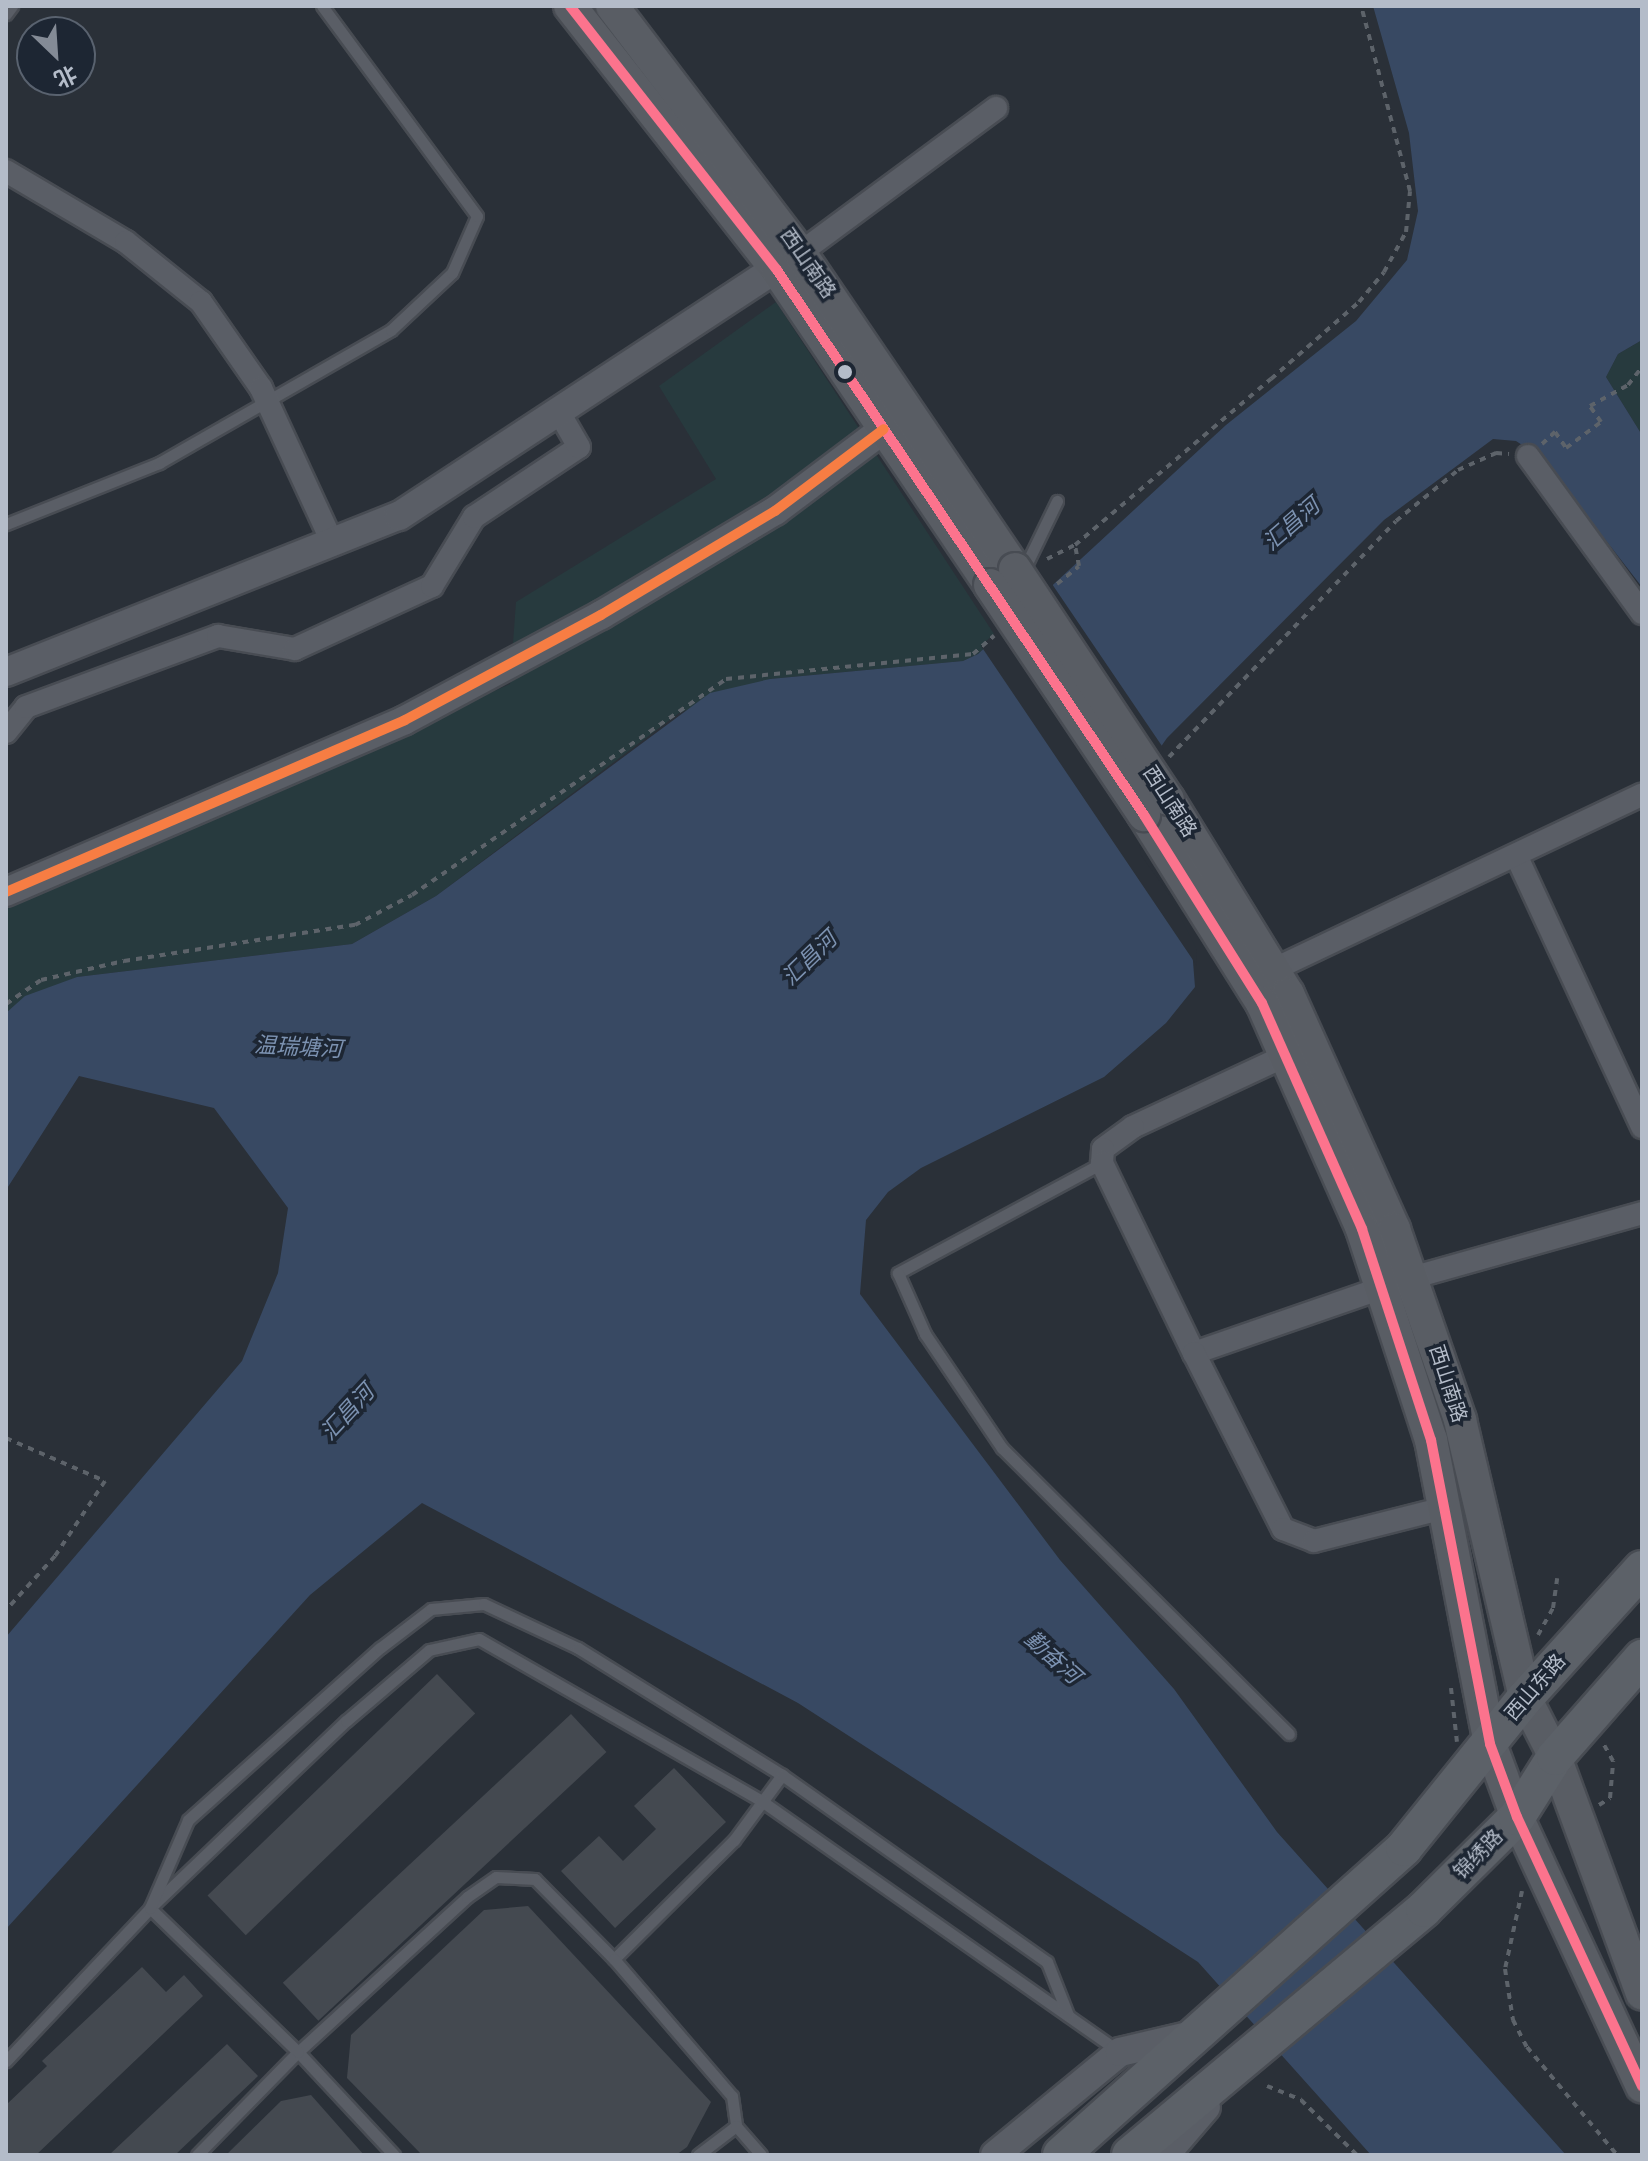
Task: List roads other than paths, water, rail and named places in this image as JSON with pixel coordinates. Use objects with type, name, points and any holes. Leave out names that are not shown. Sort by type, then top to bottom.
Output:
[{"type":"main road","name":"西山南路","points":[[570,6],[788,262],[884,429],[1011,572]]},
{"type":"main road","name":"西山南路","points":[[612,6],[788,262],[1011,572],[1261,976],[1394,1229],[1396,1283],[1431,1440],[1490,1744]]},
{"type":"main road","name":"西山南路","points":[[1261,976],[1285,1056],[1362,1229],[1396,1283],[1460,1420],[1525,1698],[1555,1757]]},
{"type":"main road","name":"西山东路","points":[[1490,1744],[1525,1698],[1642,1569]]},
{"type":"main road","points":[[1642,1658],[1555,1757],[1642,1993]]},
{"type":"main road","points":[[1490,1744],[1517,1817],[1642,2086]]},
{"type":"main road","points":[[1061,2155],[1404,1848],[1490,1744]]},
{"type":"main road","name":"锦绣路","points":[[1255,2075],[1517,1817],[1555,1757]]},
{"type":"main road","points":[[1130,2155],[1255,2075]]},
{"type":"street","points":[[6,672],[399,516],[788,262],[996,108]]},
{"type":"street","points":[[6,171],[126,242],[201,302],[268,402],[333,544]]},
{"type":"street","points":[[6,732],[26,707],[218,636],[295,649],[432,586],[474,517],[579,447],[559,413]]},
{"type":"street","points":[[6,892],[405,720],[601,615],[775,511],[884,429]]},
{"type":"street","points":[[1528,456],[1642,613]]},
{"type":"street","points":[[1261,976],[1642,795]]},
{"type":"street","points":[[1516,855],[1642,1127]]},
{"type":"street","points":[[1285,1056],[1133,1127],[1103,1149],[1102,1163],[1283,1529],[1314,1541],[1444,1508]]},
{"type":"street","points":[[1194,1353],[1396,1283],[1642,1213]]},
{"type":"street","points":[[995,2155],[1120,2052],[1198,2034]]},
{"type":"street","points":[[1165,2155],[1255,2075]]},
{"type":"lane","points":[[6,14],[12,6]]},
{"type":"lane","points":[[6,524],[159,463],[268,402],[391,330],[452,273],[477,216],[322,6]]},
{"type":"lane","points":[[1011,572],[1057,501]]},
{"type":"lane","points":[[1102,1163],[898,1273],[925,1334],[1002,1448],[1289,1734]]},
{"type":"lane","points":[[150,1908],[188,1820],[380,1648],[431,1609],[484,1604],[551,1635],[782,1775],[1047,1962],[1068,2015]]},
{"type":"lane","points":[[6,2061],[150,1908],[346,1721],[429,1650],[479,1639],[760,1800],[1120,2052]]},
{"type":"lane","points":[[614,1959],[734,1840],[760,1800],[782,1775]]},
{"type":"lane","points":[[197,2155],[298,2052],[467,1897],[496,1877],[535,1879],[614,1959],[732,2096],[736,2126],[761,2155]]},
{"type":"lane","points":[[150,1908],[298,2052],[394,2155]]},
{"type":"lane","points":[[698,2155],[736,2126]]},
{"type":"water","points":[[1373,6],[1642,6],[1642,340],[1618,354],[1606,377],[1642,435],[1642,587],[1542,458],[1516,441],[1493,439],[1384,520],[1167,738],[1139,778],[1137,856],[1192,949],[1195,987],[1166,1023],[1104,1077],[921,1168],[888,1192],[866,1220],[860,1294],[1060,1560],[1174,1689],[1277,1832],[1566,2155],[1371,2155],[1198,1962],[798,1703],[422,1503],[310,1595],[6,1929],[6,1637],[242,1361],[278,1273],[288,1208],[214,1108],[79,1076],[6,1190],[6,1013],[25,996],[77,977],[352,944],[436,896],[710,693],[770,679],[963,661],[978,654],[1226,425],[1356,321],[1407,260],[1418,211],[1409,133]]},
{"type":"water label","name":"汇昌河","points":[[1292,525]]},
{"type":"water label","name":"汇昌河","points":[[810,959]]},
{"type":"water label","name":"温瑞塘河","points":[[298,1048]]},
{"type":"water label","name":"汇昌河","points":[[348,1413]]},
{"type":"water label","name":"勤奋河","points":[[1052,1658]]}]
